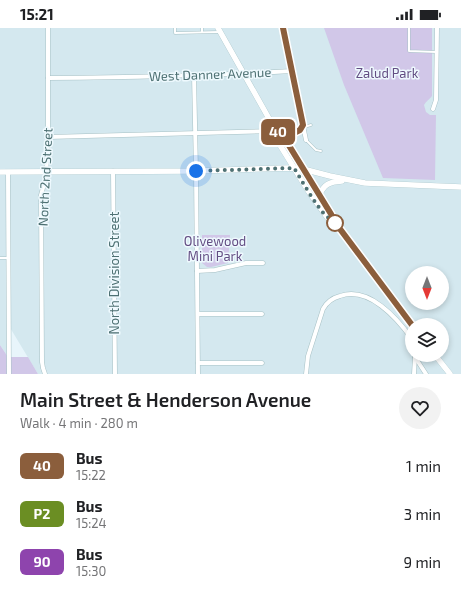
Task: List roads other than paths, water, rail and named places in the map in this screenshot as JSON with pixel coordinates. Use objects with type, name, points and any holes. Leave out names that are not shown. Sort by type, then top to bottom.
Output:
[{"type":"main road","points":[[219,30],[276,131],[278,142],[319,207],[327,217],[334,221]]},
{"type":"main road","points":[[276,131],[285,139],[334,221],[407,318]]},
{"type":"main road","points":[[0,172],[196,171],[294,168],[348,180],[379,184],[461,187]]},
{"type":"main road","points":[[320,196],[324,187],[331,182],[348,180]]},
{"type":"main road","points":[[441,362],[450,374]]},
{"type":"street","name":"North 2nd Street","points":[[45,374],[42,362],[42,190],[46,177],[48,137],[48,28]]},
{"type":"street","points":[[283,28],[306,140]]},
{"type":"street","points":[[433,109],[436,100],[437,28]]},
{"type":"street","name":"West Danner Avenue","points":[[48,78],[244,74],[292,71]]},
{"type":"street","points":[[194,75],[196,134],[198,374]]},
{"type":"street","points":[[48,137],[276,131],[290,135],[300,130],[303,126]]},
{"type":"street","name":"North Division Street","points":[[113,171],[115,374]]},
{"type":"street","points":[[8,172],[9,374]]},
{"type":"street","points":[[197,271],[219,270],[242,263],[263,263]]},
{"type":"street","points":[[306,374],[308,356],[323,309],[329,301],[342,295],[357,294],[377,303],[394,317],[405,329]]},
{"type":"street","points":[[198,314],[262,314]]},
{"type":"street","points":[[414,374],[415,362]]},
{"type":"street","points":[[419,362],[426,374]]},
{"type":"street","points":[[198,363],[262,363]]},
{"type":"lane","points":[[175,28],[175,33],[219,30]]},
{"type":"lane","points":[[409,28],[408,51],[436,52]]},
{"type":"lane","points":[[303,126],[311,125]]},
{"type":"lane","points":[[306,140],[316,150],[321,150]]},
{"type":"lane","points":[[0,258],[8,258]]},
{"type":"park label","name":"Zalud Park","points":[[387,73]]},
{"type":"park label","name":"Olivewood Mini Park","points":[[215,248]]}]
